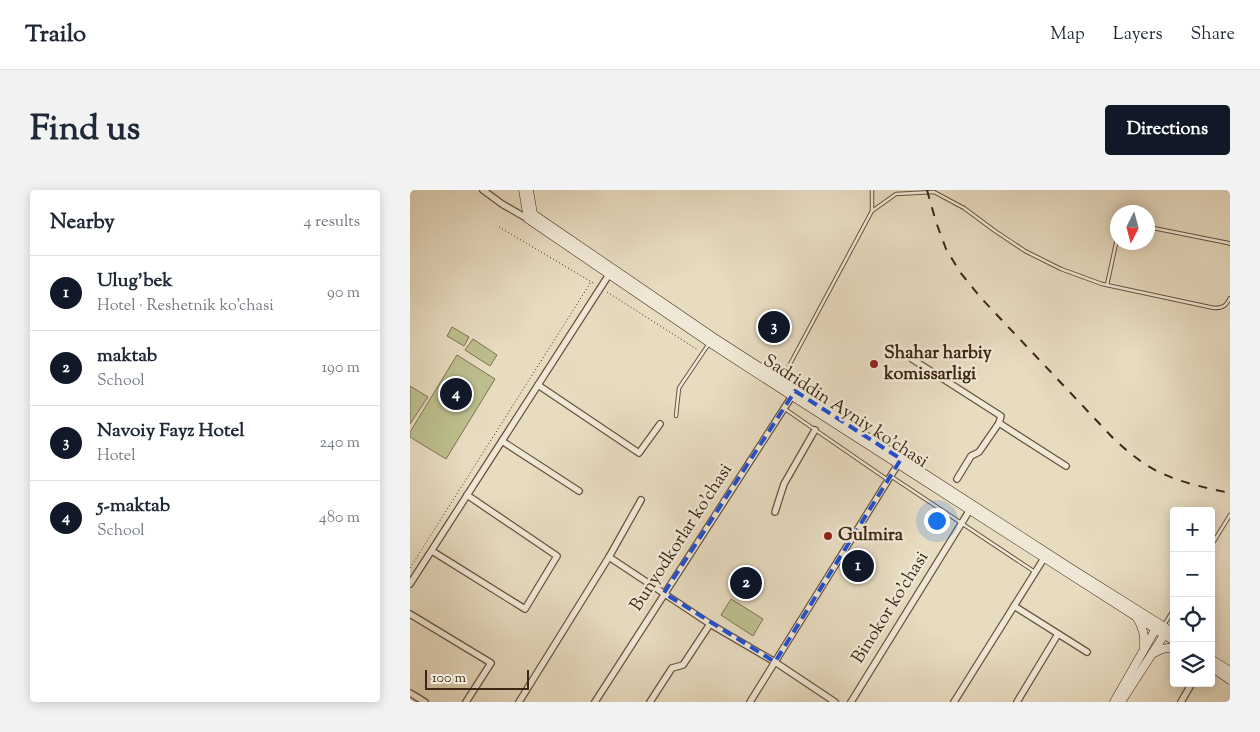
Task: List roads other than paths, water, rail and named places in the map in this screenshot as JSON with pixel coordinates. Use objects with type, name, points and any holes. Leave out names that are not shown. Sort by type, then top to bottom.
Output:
[{"type":"main road","points":[[523,190],[531,216]]},
{"type":"main road","points":[[529,190],[531,216]]},
{"type":"main road","name":"Sadriddin Ayniy ko'chasi","points":[[531,216],[793,394],[1164,629]]},
{"type":"main road","name":"Sadriddin Ayniy ko'chasi","points":[[1046,556],[1136,616],[1164,629]]},
{"type":"main road","points":[[1136,616],[1143,632],[1144,650]]},
{"type":"main road","points":[[1114,702],[1144,650],[1164,629]]},
{"type":"main road","points":[[1121,702],[1151,655],[1164,629]]},
{"type":"main road","points":[[1151,655],[1162,648],[1170,647]]},
{"type":"main road","points":[[1215,662],[1230,671]]},
{"type":"main road","points":[[1215,670],[1230,680]]},
{"type":"street","points":[[483,190],[502,204],[531,216]]},
{"type":"street","points":[[410,584],[413,574],[432,551],[611,272]]},
{"type":"street","points":[[912,359],[1001,416],[1000,423],[979,452],[971,456],[957,479]]},
{"type":"street","points":[[538,385],[639,453],[660,424]]},
{"type":"street","name":"Bunyodkorlar ko'chasi","points":[[595,702],[793,394]]},
{"type":"street","points":[[1000,423],[1066,466]]},
{"type":"street","points":[[774,512],[784,484],[815,430]]},
{"type":"street","points":[[502,441],[579,491]]},
{"type":"street","points":[[750,702],[900,461]]},
{"type":"street","points":[[432,551],[525,609],[557,556],[467,495]]},
{"type":"street","points":[[519,702],[609,557],[641,500]]},
{"type":"street","name":"Binokor ko'chasi","points":[[851,702],[971,508]]},
{"type":"street","points":[[954,702],[1046,556]]},
{"type":"street","points":[[609,557],[710,624],[775,662],[835,702]]},
{"type":"street","points":[[1014,606],[1087,652]]},
{"type":"street","points":[[410,614],[491,663],[466,702]]},
{"type":"street","points":[[650,702],[672,668],[683,665],[710,624]]},
{"type":"street","points":[[1017,702],[1058,634]]},
{"type":"street","points":[[1181,702],[1190,687]]},
{"type":"street","points":[[410,693],[425,702]]},
{"type":"lane","points":[[872,190],[872,211]]},
{"type":"lane","points":[[779,384],[872,211],[896,194],[934,191],[964,208],[995,232],[1026,251],[1062,269],[1107,285],[1214,308],[1222,308],[1230,298]]},
{"type":"lane","points":[[1155,228],[1230,244]]},
{"type":"lane","points":[[1107,285],[1115,250]]},
{"type":"lane","points":[[676,416],[679,388],[711,340]]},
{"type":"lane","points":[[784,408],[1035,572]]},
{"type":"lane","points":[[1215,539],[1230,515]]},
{"type":"lane","points":[[1164,629],[1170,617]]},
{"type":"railway","points":[[927,190],[946,249],[960,272],[981,298],[1113,438],[1135,457],[1159,472],[1185,482],[1230,493]]},
{"type":"place","name":"Navoiy Fayz Hotel","points":[[774,327]]},
{"type":"place","name":"Shahar harbiy komissarligi","points":[[874,364]]},
{"type":"place","name":"5-maktab","points":[[456,394]]},
{"type":"place","name":"Gulmira","points":[[828,536]]},
{"type":"place","name":"Ulug'bek","points":[[858,566]]},
{"type":"place","name":"maktab","points":[[746,583]]}]
